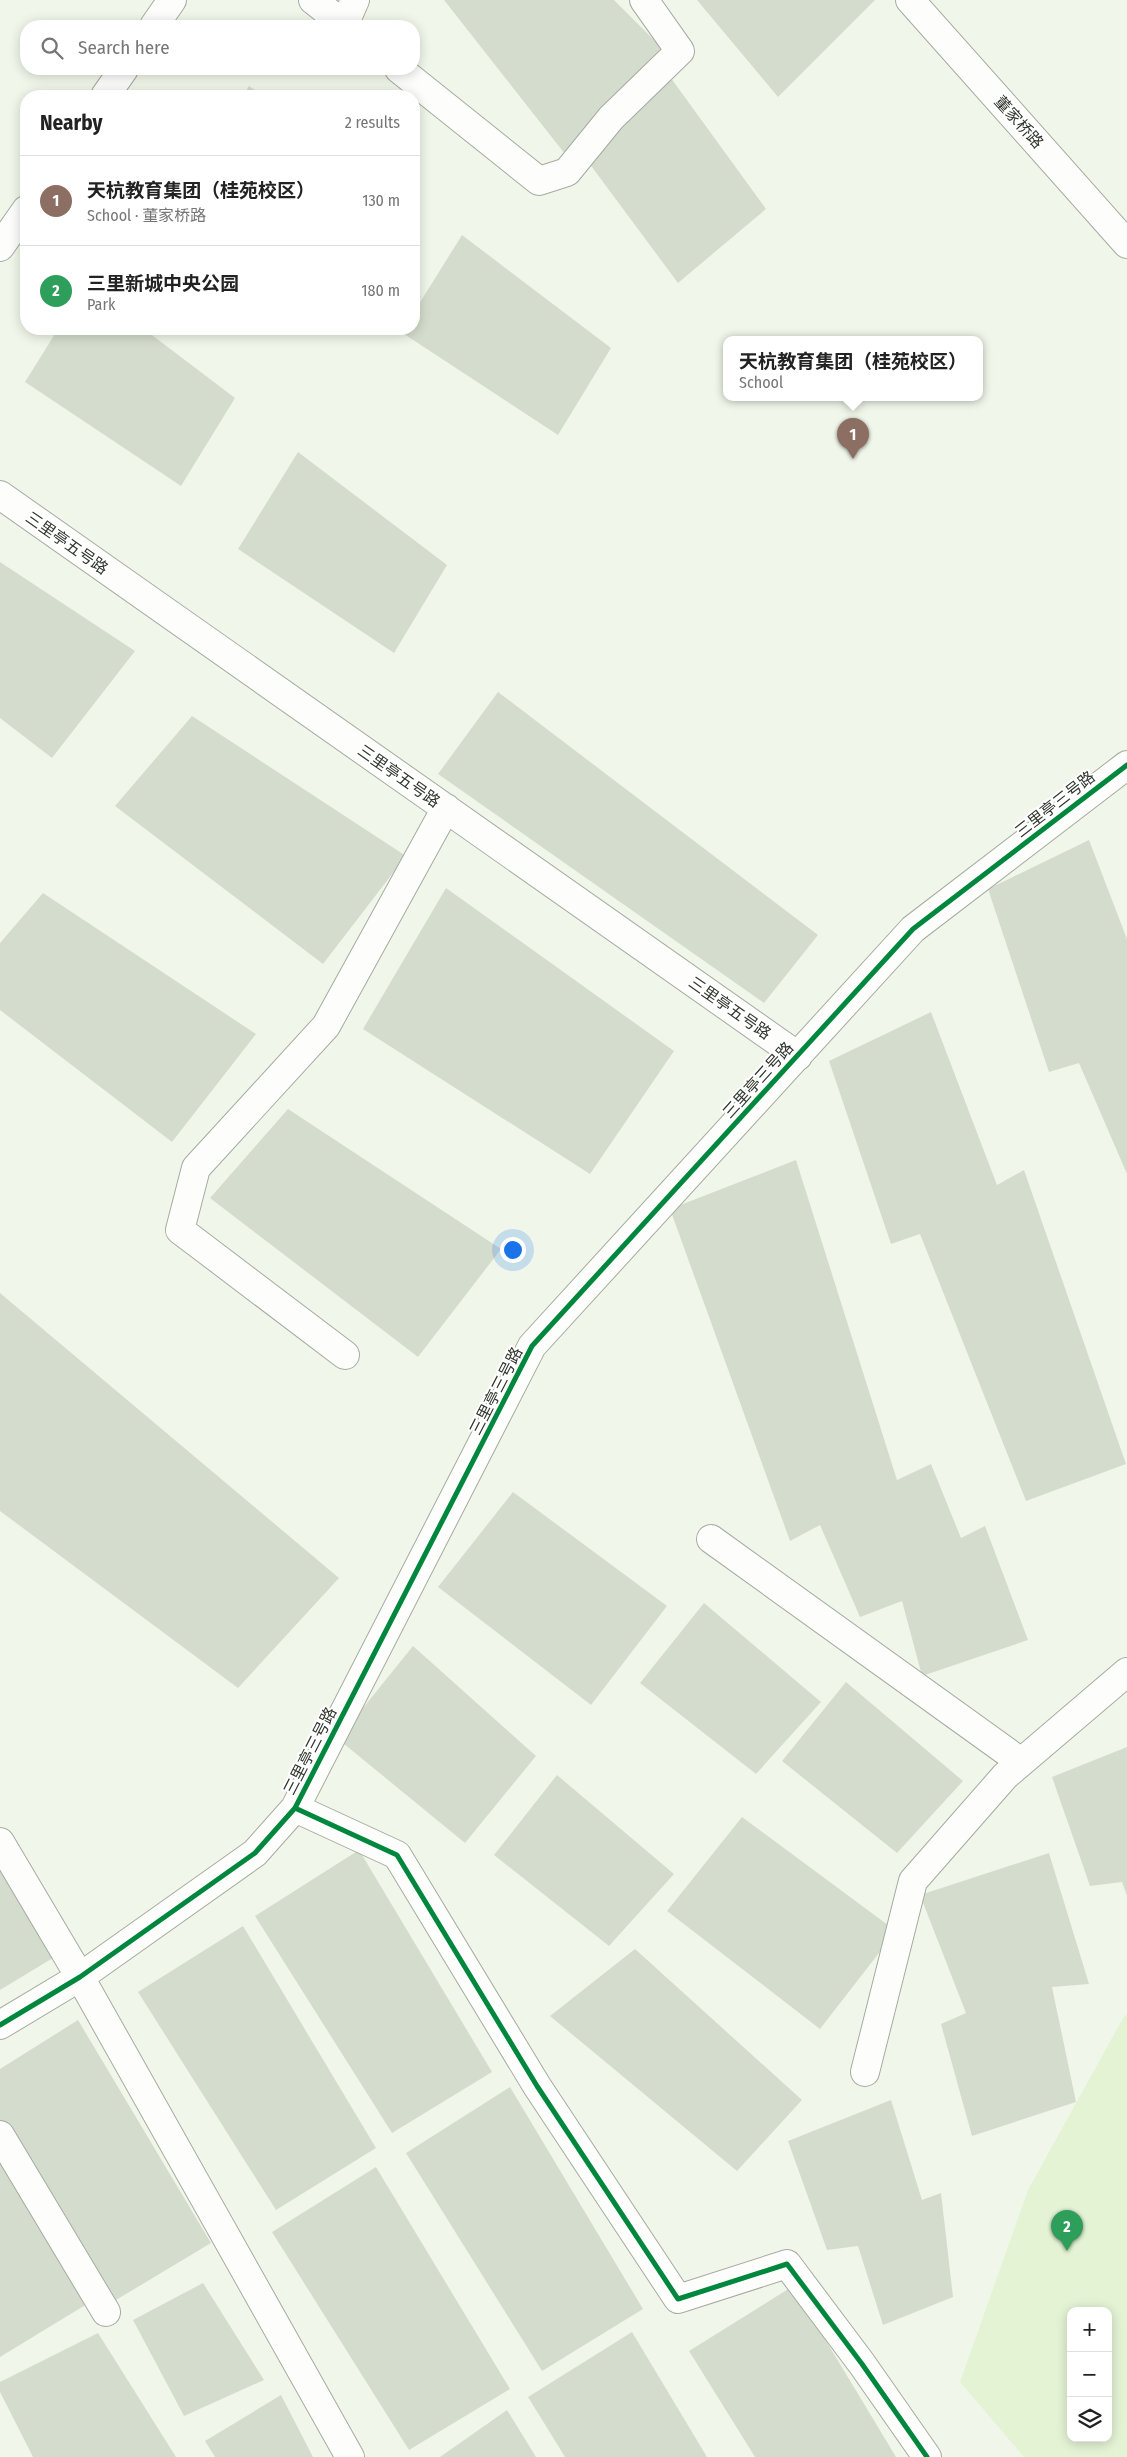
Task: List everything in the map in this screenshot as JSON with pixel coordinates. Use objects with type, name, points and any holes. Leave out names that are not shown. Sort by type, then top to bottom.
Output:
[{"type":"street","points":[[158,20],[172,0]]},
{"type":"street","points":[[313,0],[338,20]]},
{"type":"street","points":[[347,20],[355,0]]},
{"type":"street","points":[[407,75],[540,181],[567,172],[611,118],[680,51],[644,0]]},
{"type":"street","name":"董家桥路","points":[[910,0],[1127,244]]},
{"type":"street","points":[[109,90],[120,75]]},
{"type":"street","points":[[0,247],[20,219]]},
{"type":"street","name":"三里亭五号路","points":[[0,496],[798,1056]]},
{"type":"street","name":"三里亭三号路","points":[[0,2025],[80,1977],[255,1853],[295,1808],[532,1346],[913,929],[1127,765]]},
{"type":"street","points":[[345,1355],[180,1230],[196,1168],[326,1026],[446,808]]},
{"type":"street","points":[[711,1539],[1021,1762]]},
{"type":"street","points":[[865,2072],[913,1881],[1004,1776],[1127,1672]]},
{"type":"street","points":[[295,1808],[397,1855],[537,2086],[678,2299],[787,2264],[862,2364],[928,2457]]},
{"type":"street","points":[[0,1842],[80,1977],[350,2457]]},
{"type":"street","points":[[0,2135],[106,2312]]},
{"type":"green space","points":[[1127,2015],[1127,2457],[1024,2457],[960,2382],[1028,2190],[1123,2018]]},
{"type":"building","points":[[444,0],[614,0],[667,53],[565,154]]},
{"type":"building","points":[[697,0],[875,0],[778,97]]},
{"type":"building","points":[[668,74],[766,209],[678,283],[583,155]]},
{"type":"building","points":[[249,86],[255,90],[247,90]]},
{"type":"building","points":[[462,235],[611,348],[558,435],[406,335],[420,335],[420,302]]},
{"type":"building","points":[[54,335],[152,335],[235,398],[181,486],[25,382]]},
{"type":"building","points":[[298,452],[447,565],[394,653],[238,549]]},
{"type":"building","points":[[0,562],[135,651],[52,758],[0,718]]},
{"type":"building","points":[[498,692],[818,935],[764,1003],[438,774]]},
{"type":"building","points":[[192,716],[406,856],[323,964],[115,806]]},
{"type":"building","points":[[1089,840],[1127,939],[1127,1174],[1079,1063],[1049,1072],[988,889]]},
{"type":"building","points":[[446,888],[674,1051],[590,1174],[363,1029]]},
{"type":"building","points":[[43,893],[256,1034],[172,1142],[0,1010],[0,943]]},
{"type":"building","points":[[931,1012],[997,1185],[1024,1170],[1126,1464],[1026,1501],[920,1234],[891,1244],[829,1061]]},
{"type":"building","points":[[288,1109],[501,1249],[418,1357],[210,1198]]},
{"type":"building","points":[[796,1160],[897,1480],[931,1464],[961,1538],[985,1526],[1028,1640],[922,1676],[902,1601],[860,1617],[820,1525],[790,1541],[670,1209]]},
{"type":"building","points":[[0,1293],[339,1578],[238,1688],[0,1511]]},
{"type":"building","points":[[513,1492],[667,1606],[591,1705],[438,1587]]},
{"type":"building","points":[[704,1603],[821,1702],[756,1774],[640,1683]]},
{"type":"building","points":[[413,1646],[536,1756],[465,1843],[338,1739]]},
{"type":"building","points":[[846,1682],[963,1781],[897,1853],[782,1761]]},
{"type":"building","points":[[1127,1747],[1127,1896],[1122,1882],[1090,1886],[1052,1777]]},
{"type":"building","points":[[557,1775],[674,1874],[609,1946],[494,1855]]},
{"type":"building","points":[[742,1817],[896,1931],[820,2029],[667,1911]]},
{"type":"building","points":[[359,1850],[492,2072],[392,2133],[255,1916]]},
{"type":"building","points":[[1049,1853],[1089,1984],[1052,1987],[1076,2102],[972,2136],[941,2024],[966,2013],[920,1895]]},
{"type":"building","points":[[0,1870],[53,1958],[0,1990]]},
{"type":"building","points":[[243,1926],[376,2148],[276,2210],[138,1992]]},
{"type":"building","points":[[635,1949],[802,2100],[737,2171],[550,2016]]},
{"type":"building","points":[[78,2020],[211,2243],[111,2303],[0,2128],[0,2069]]},
{"type":"building","points":[[510,2087],[643,2309],[542,2371],[406,2153]]},
{"type":"building","points":[[891,2100],[922,2200],[941,2193],[953,2297],[883,2325],[858,2246],[827,2250],[788,2141]]},
{"type":"building","points":[[0,2148],[92,2301],[0,2357]]},
{"type":"building","points":[[376,2167],[510,2389],[409,2450],[272,2232]]},
{"type":"building","points":[[203,2283],[264,2380],[184,2416],[133,2320]]},
{"type":"building","points":[[793,2286],[896,2457],[755,2457],[689,2351]]},
{"type":"building","points":[[632,2332],[707,2457],[565,2457],[528,2397]]},
{"type":"building","points":[[98,2333],[176,2457],[33,2457],[0,2392],[0,2382]]},
{"type":"building","points":[[281,2395],[313,2457],[215,2457],[205,2441]]},
{"type":"building","points":[[507,2410],[536,2457],[440,2457]]},
{"type":"cycle path","points":[[0,2025],[80,1977],[255,1853],[295,1808],[532,1346],[913,929],[1127,765]]},
{"type":"cycle path","points":[[295,1808],[397,1855],[537,2086],[678,2299],[787,2264],[862,2364],[927,2457]]},
{"type":"place","name":"天杭教育集团（桂苑校区）","points":[[853,459]]},
{"type":"place","name":"三里新城中央公园","points":[[1067,2251]]}]
